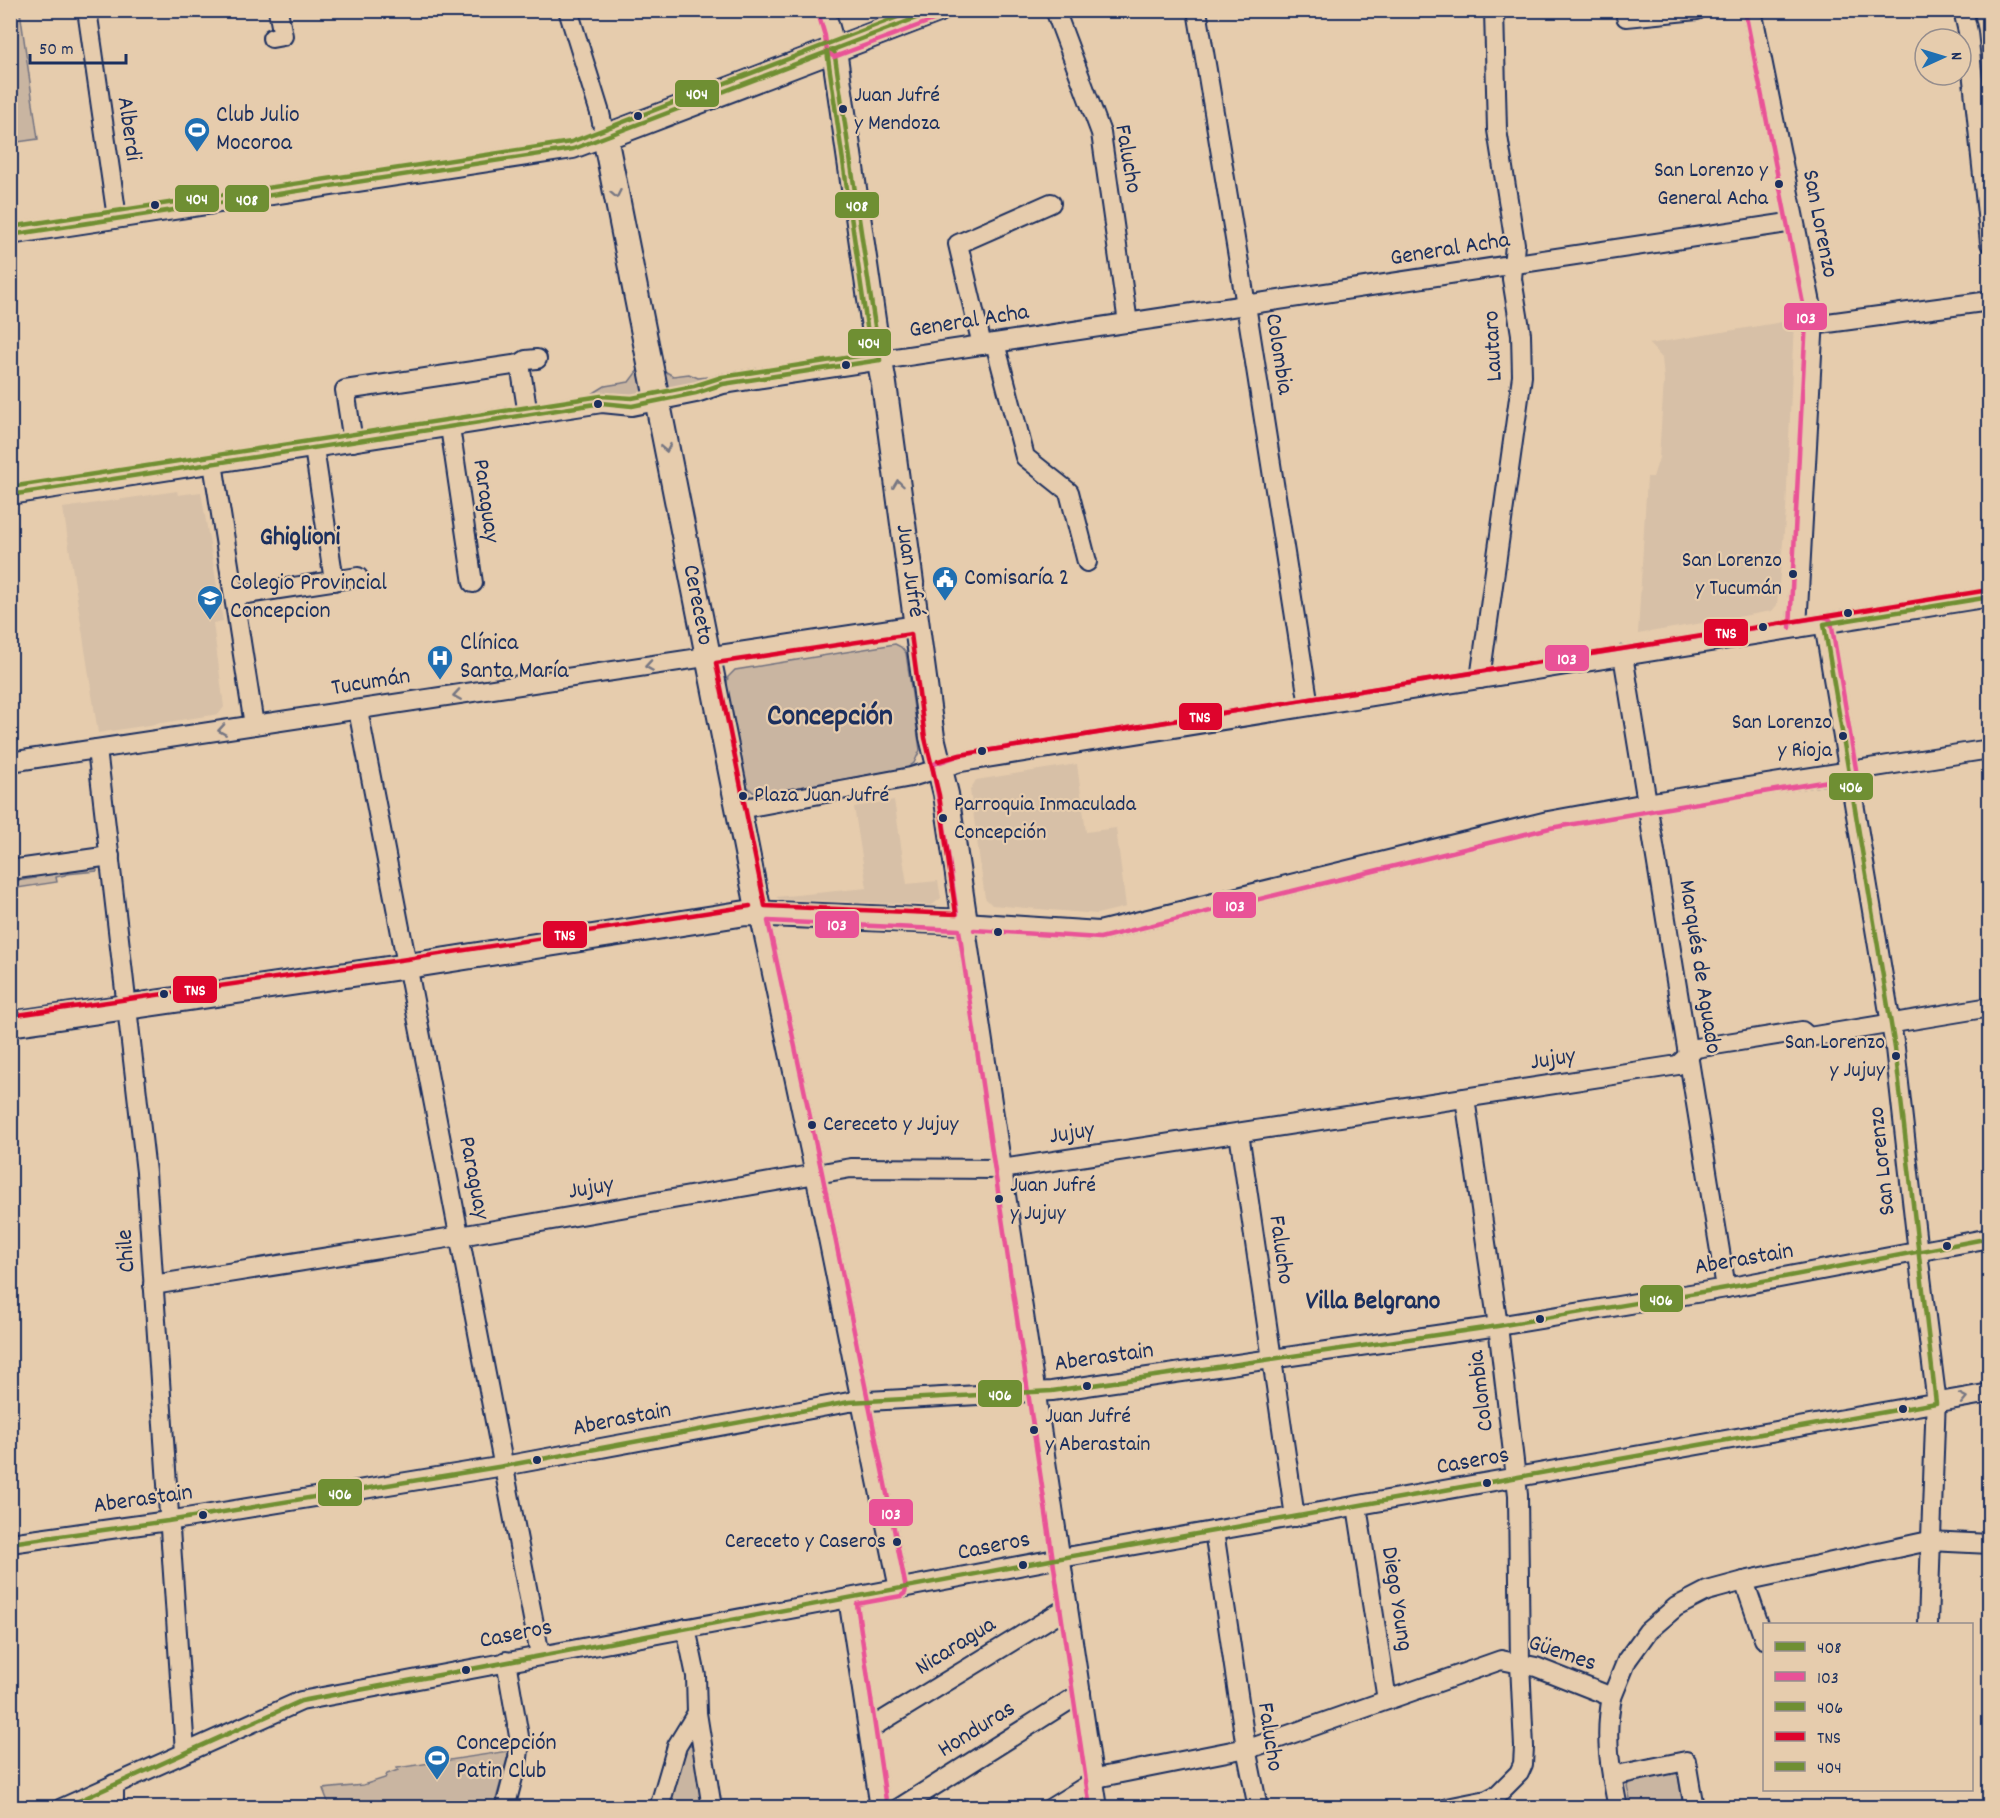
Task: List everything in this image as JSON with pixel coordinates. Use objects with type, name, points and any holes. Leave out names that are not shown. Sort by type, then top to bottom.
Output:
[{"type":"main road","points":[[605,137],[938,10]]},
{"type":"main road","name":"Juan Jufré","points":[[834,50],[932,737],[946,794],[965,922]]},
{"type":"main road","name":"Cereceto","points":[[605,137],[759,914]]},
{"type":"main road","points":[[10,1024],[408,966],[746,913],[965,922]]},
{"type":"street","name":"Alberdi","points":[[87,10],[117,218]]},
{"type":"street","points":[[272,38],[283,36],[278,10]]},
{"type":"street","name":"Cereceto","points":[[568,10],[600,112],[605,137]]},
{"type":"street","name":"Juan Jufré","points":[[825,10],[834,50]]},
{"type":"street","name":"Falucho","points":[[1055,10],[1101,133],[1128,323]]},
{"type":"street","name":"Colombia","points":[[1197,10],[1309,706]]},
{"type":"street","name":"Lautaro","points":[[1480,679],[1522,376],[1521,334],[1512,279],[1515,244],[1497,130],[1494,10]]},
{"type":"street","points":[[1626,17],[1697,10]]},
{"type":"street","points":[[1963,10],[1968,32],[1989,243]]},
{"type":"street","name":"San Lorenzo","points":[[1754,11],[1814,318],[1797,628]]},
{"type":"street","points":[[10,235],[573,149],[605,137]]},
{"type":"street","points":[[1051,203],[957,244],[1025,457],[1070,492],[1087,562]]},
{"type":"street","name":"General Acha","points":[[10,495],[602,403],[632,406],[696,393],[723,384],[1794,222]]},
{"type":"street","points":[[1813,325],[1989,301]]},
{"type":"street","points":[[353,442],[345,390],[528,361],[528,414]]},
{"type":"street","name":"Paraguay","points":[[450,427],[473,583]]},
{"type":"street","points":[[314,448],[334,581]]},
{"type":"street","points":[[213,463],[254,726]]},
{"type":"street","points":[[234,596],[358,577]]},
{"type":"street","points":[[739,810],[911,777],[961,762],[1989,597]]},
{"type":"street","name":"San Lorenzo","points":[[1824,624],[1891,1023],[1936,1403],[1928,1623]]},
{"type":"street","name":"Tucumán","points":[[10,762],[917,625]]},
{"type":"street","name":"Marqués de Aguado","points":[[1623,655],[1726,1288]]},
{"type":"street","name":"Paraguay","points":[[358,710],[540,1655]]},
{"type":"street","name":"Chile","points":[[97,749],[146,1172],[185,1752]]},
{"type":"street","points":[[965,922],[1099,931],[1548,821],[1849,770],[1989,749]]},
{"type":"street","points":[[10,870],[110,856]]},
{"type":"street","name":"Cereceto","points":[[759,914],[816,1174],[899,1589]]},
{"type":"street","name":"Juan Jufré","points":[[965,922],[1098,1808]]},
{"type":"street","name":"Jujuy","points":[[153,1285],[460,1236],[851,1168],[1002,1169],[1677,1065],[1696,1048],[1802,1031],[1809,1037],[1989,1007]]},
{"type":"street","name":"Colombia","points":[[1465,1098],[1498,1326],[1516,1479],[1523,1764],[1515,1779],[1488,1804]]},
{"type":"street","name":"Falucho","points":[[1239,1133],[1295,1517]]},
{"type":"street","name":"Aberastain","points":[[10,1544],[168,1521],[504,1466],[861,1401],[1036,1392],[1498,1326],[1726,1288],[1989,1238]]},
{"type":"street","name":"Caseros","points":[[62,1808],[301,1701],[1060,1558],[1516,1479],[1989,1393]]},
{"type":"street","name":"Diego Young","points":[[1358,1506],[1387,1700]]},
{"type":"street","name":"Falucho","points":[[1214,1532],[1246,1748],[1258,1808]]},
{"type":"street","name":"Güemes","points":[[1051,1808],[1101,1776],[1257,1746],[1501,1660],[1536,1667],[1612,1697],[1627,1660],[1640,1642],[1657,1622],[1676,1607],[1698,1595],[1744,1581],[1931,1541],[1989,1544]]},
{"type":"street","points":[[1744,1581],[1763,1636]]},
{"type":"street","points":[[848,1598],[880,1808]]},
{"type":"street","name":"Nicaragua","points":[[869,1729],[1068,1607]]},
{"type":"street","points":[[687,1628],[696,1676],[697,1713],[712,1808]]},
{"type":"street","points":[[505,1808],[520,1742],[506,1661]]},
{"type":"street","name":"Honduras","points":[[899,1808],[1081,1693]]},
{"type":"street","points":[[1612,1697],[1607,1739],[1608,1758],[1618,1808]]},
{"type":"street","points":[[659,1808],[677,1746],[697,1713]]},
{"type":"street","points":[[1612,1776],[1686,1761],[1695,1807]]},
{"type":"street","points":[[114,1784],[114,1808]]},
{"type":"street","points":[[1447,1808],[1488,1804]]},
{"type":"shaded area","points":[[11,10],[20,11],[38,139],[11,143]]},
{"type":"shaded area","points":[[1794,320],[1786,511],[1777,605],[1772,611],[1638,634],[1647,477],[1653,477],[1659,458],[1664,380],[1662,358],[1649,344]]},
{"type":"shaded area","points":[[641,366],[647,395],[623,399],[610,393],[592,394],[605,386],[629,382]]},
{"type":"shaded area","points":[[658,367],[673,376],[689,374],[698,378],[708,377],[699,383],[668,393]]},
{"type":"shaded area","points":[[177,491],[178,495],[201,492],[223,621],[213,623],[224,707],[219,714],[98,733],[63,508]]},
{"type":"shaded area","name":"Plaza Juan Jufré","points":[[895,644],[906,653],[920,750],[914,763],[907,768],[760,794],[753,792],[745,784],[726,687],[728,677],[735,670]]},
{"type":"shaded area","points":[[1077,764],[1086,832],[1116,828],[1126,907],[1097,914],[992,905],[985,898],[970,790],[976,780]]},
{"type":"shaded area","points":[[894,800],[907,884],[938,881],[941,898],[932,905],[779,899],[776,897],[867,888],[854,807]]},
{"type":"shaded area","points":[[96,863],[97,871],[66,874],[56,877],[57,882],[11,889],[10,882],[35,878],[35,872]]},
{"type":"shaded area","points":[[688,1745],[696,1748],[707,1807],[664,1808],[682,1748]]},
{"type":"shaded area","name":"Concepción Patin Club","points":[[508,1751],[494,1807],[330,1807],[323,1789],[363,1785],[385,1778],[387,1774],[398,1770],[397,1768]]},
{"type":"shaded area","points":[[1675,1772],[1678,1775],[1682,1799],[1680,1803],[1632,1807],[1627,1786],[1630,1781]]},
{"type":"transit line","name":"404","points":[[10,227],[571,142],[916,10]]},
{"type":"transit line","name":"408","points":[[10,235],[573,149],[937,10]]},
{"type":"transit line","name":"103","points":[[1745,11],[1806,319],[1790,628]]},
{"type":"transit line","name":"103","points":[[818,12],[827,52],[834,57],[941,17]]},
{"type":"transit line","name":"408","points":[[834,50],[880,360]]},
{"type":"transit line","name":"404","points":[[10,487],[601,396],[632,398],[694,386],[722,377],[871,354],[827,51]]},
{"type":"transit line","name":"408","points":[[10,495],[602,403],[632,406],[696,393],[723,384],[880,360]]},
{"type":"transit line","name":"TNS","points":[[938,761],[960,755],[1989,590]]},
{"type":"transit line","name":"406","points":[[63,1808],[301,1701],[1061,1558],[1936,1403],[1895,1048],[1824,624],[1990,597]]},
{"type":"transit line","name":"103","points":[[957,914],[933,769],[934,764],[960,755],[1823,617],[1831,621],[1856,769],[1856,774],[1852,777],[1550,828],[1100,938],[974,930]]},
{"type":"transit line","name":"TNS","points":[[911,634],[925,738],[939,795],[956,914],[765,906],[716,663],[911,634]]},
{"type":"transit line","name":"TNS","points":[[10,1016],[407,959],[750,906]]},
{"type":"transit line","name":"103","points":[[887,1807],[857,1604],[901,1596],[905,1593],[906,1588],[822,1173],[768,921],[959,930],[1090,1808]]},
{"type":"transit line","name":"406","points":[[10,1543],[168,1521],[504,1466],[849,1402],[1052,1391],[1498,1326],[1726,1288],[1990,1238]]},
{"type":"place","name":"Juan Jufré y Mendoza","points":[[843,109]]},
{"type":"place","name":"Club Julio Mocoroa","points":[[197,153]]},
{"type":"place","name":"San Lorenzo y General Acha","points":[[1779,184]]},
{"type":"place","name":"San Lorenzo y Tucumán","points":[[1793,574]]},
{"type":"place","name":"Comisaría 2","points":[[945,602]]},
{"type":"place","name":"Colegio Provincial Concepcion","points":[[210,621]]},
{"type":"place","name":"Clínica Santa María","points":[[440,681]]},
{"type":"place","name":"San Lorenzo y Rioja","points":[[1843,736]]},
{"type":"place","name":"Plaza Juan Jufré","points":[[743,796]]},
{"type":"place","name":"Parroquia Inmaculada Concepción","points":[[943,818]]},
{"type":"place","name":"San Lorenzo y Jujuy","points":[[1896,1056]]},
{"type":"place","name":"Cereceto y Jujuy","points":[[812,1125]]},
{"type":"place","name":"Juan Jufré y Jujuy","points":[[999,1199]]},
{"type":"place","name":"Juan Jufré y Aberastain","points":[[1034,1430]]},
{"type":"place","name":"Cereceto y Caseros","points":[[897,1542]]},
{"type":"place","name":"Concepción Patin Club","points":[[437,1781]]},
{"type":"district","name":"Ghiglioni","points":[[300,538]]},
{"type":"district","name":"Concepción","points":[[830,718]]},
{"type":"district","name":"Villa Belgrano","points":[[1373,1302]]}]
